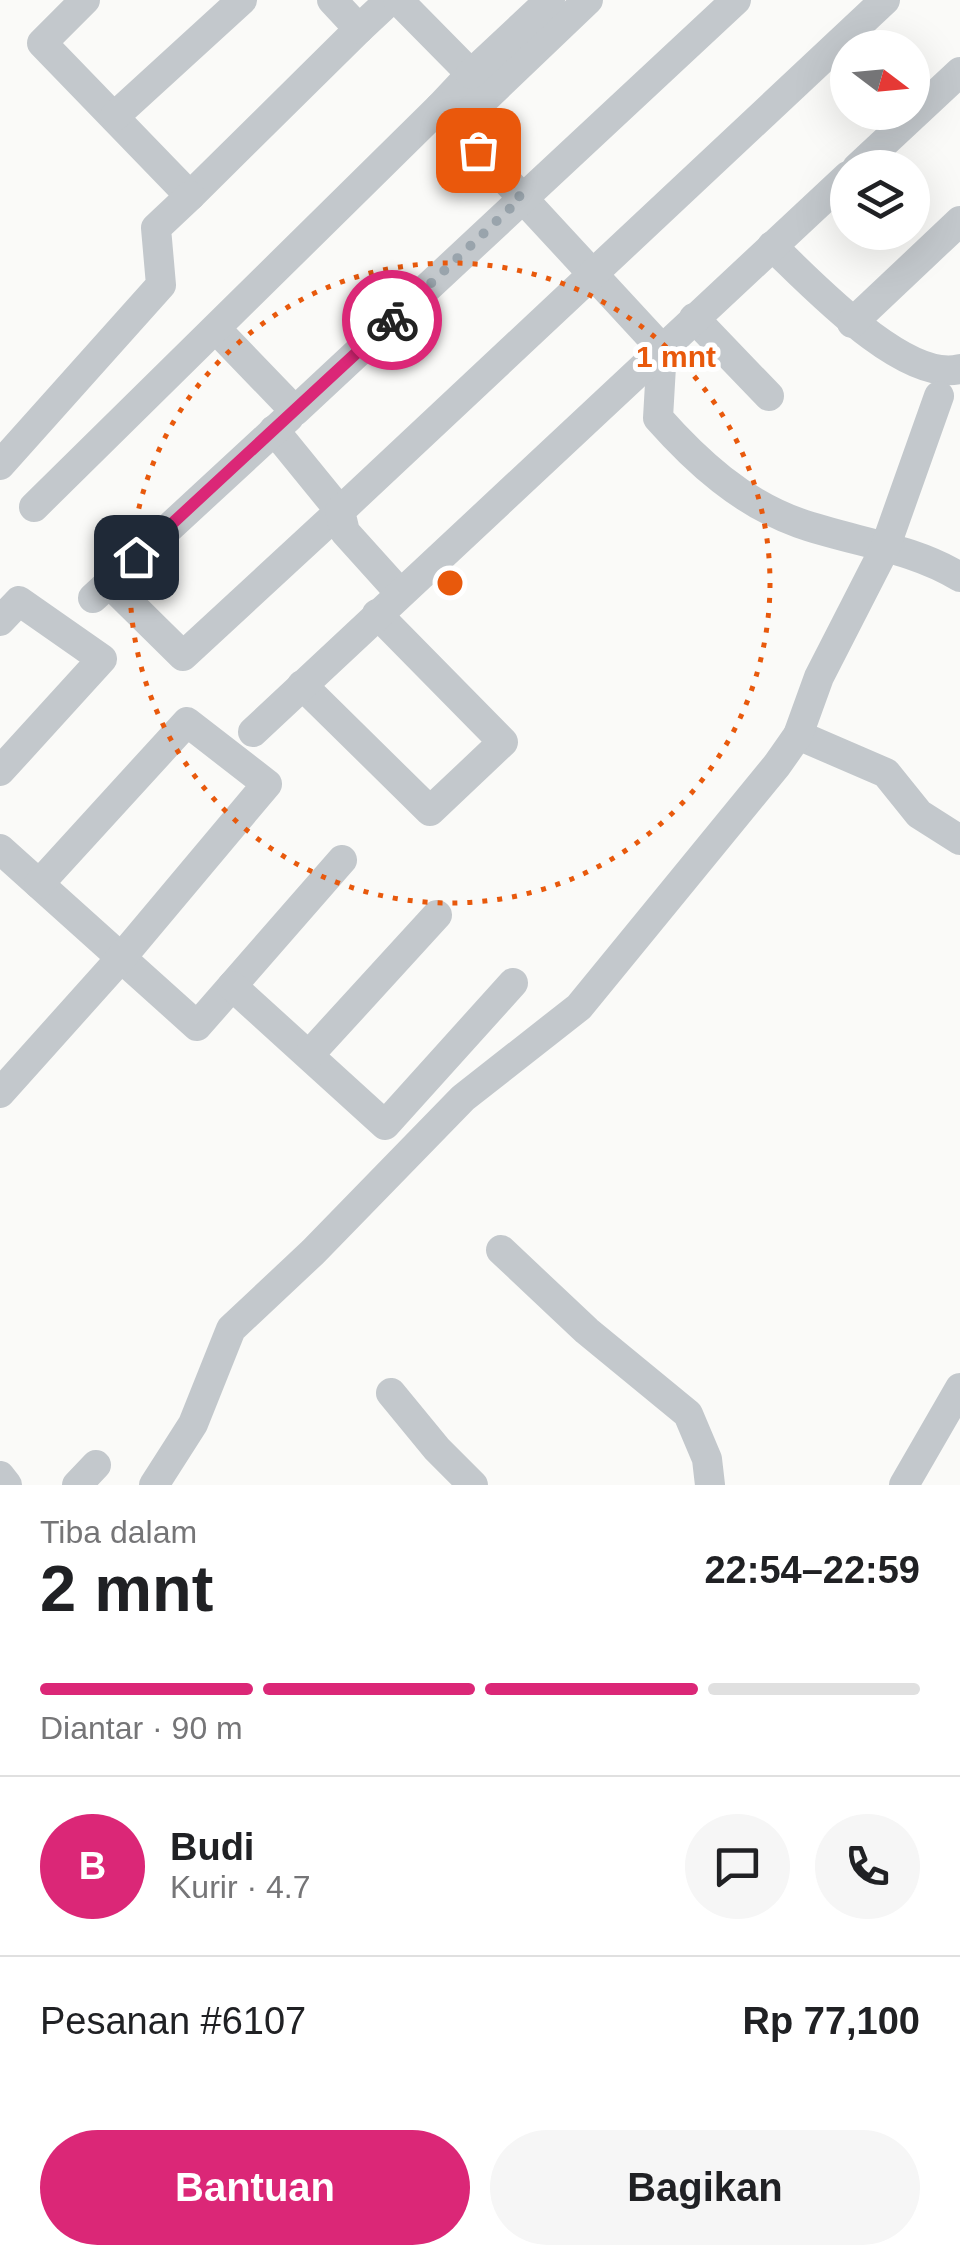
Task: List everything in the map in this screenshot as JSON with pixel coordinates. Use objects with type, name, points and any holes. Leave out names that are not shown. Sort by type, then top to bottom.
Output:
[{"type":"street","points":[[85,0],[42,42],[190,196]]},
{"type":"street","points":[[115,116],[242,0]]},
{"type":"street","points":[[332,0],[359,29]]},
{"type":"street","points":[[0,464],[161,285],[156,228],[359,29],[394,0],[472,74]]},
{"type":"street","points":[[448,116],[472,74],[550,0]]},
{"type":"street","points":[[34,507],[217,330],[448,116],[588,0]]},
{"type":"street","points":[[736,0],[100,590],[183,656],[885,0]]},
{"type":"street","points":[[876,150],[960,72]]},
{"type":"street","points":[[448,116],[662,349],[658,418],[687,452],[719,478],[796,522],[926,558],[960,576]]},
{"type":"street","points":[[253,732],[830,193]]},
{"type":"street","points":[[852,324],[960,221]]},
{"type":"street","points":[[772,246],[852,324],[931,370],[960,369]]},
{"type":"street","points":[[694,318],[768,396]]},
{"type":"street","points":[[217,330],[284,421],[340,511],[345,532],[400,592]]},
{"type":"street","points":[[154,1485],[193,1424],[231,1329],[463,1098],[578,1007],[758,791],[798,735],[820,677],[886,548],[939,396]]},
{"type":"street","points":[[0,621],[19,600],[102,659],[0,771]]},
{"type":"street","points":[[302,686],[430,811],[503,742],[377,614]]},
{"type":"street","points":[[0,1092],[122,958],[267,784],[187,722],[39,884]]},
{"type":"street","points":[[798,735],[886,774],[920,814],[960,840]]},
{"type":"street","points":[[0,849],[197,1026],[342,860]]},
{"type":"street","points":[[309,1055],[436,916]]},
{"type":"street","points":[[232,986],[385,1125],[513,983]]},
{"type":"street","points":[[501,1250],[587,1332],[688,1414],[707,1459],[710,1485]]},
{"type":"street","points":[[904,1485],[960,1388]]},
{"type":"street","points":[[391,1393],[436,1449],[473,1485]]},
{"type":"street","points":[[0,1476],[7,1485]]},
{"type":"way so far","points":[[392,320],[521,198],[478,150]]},
{"type":"route","points":[[136,557],[392,320]]}]
